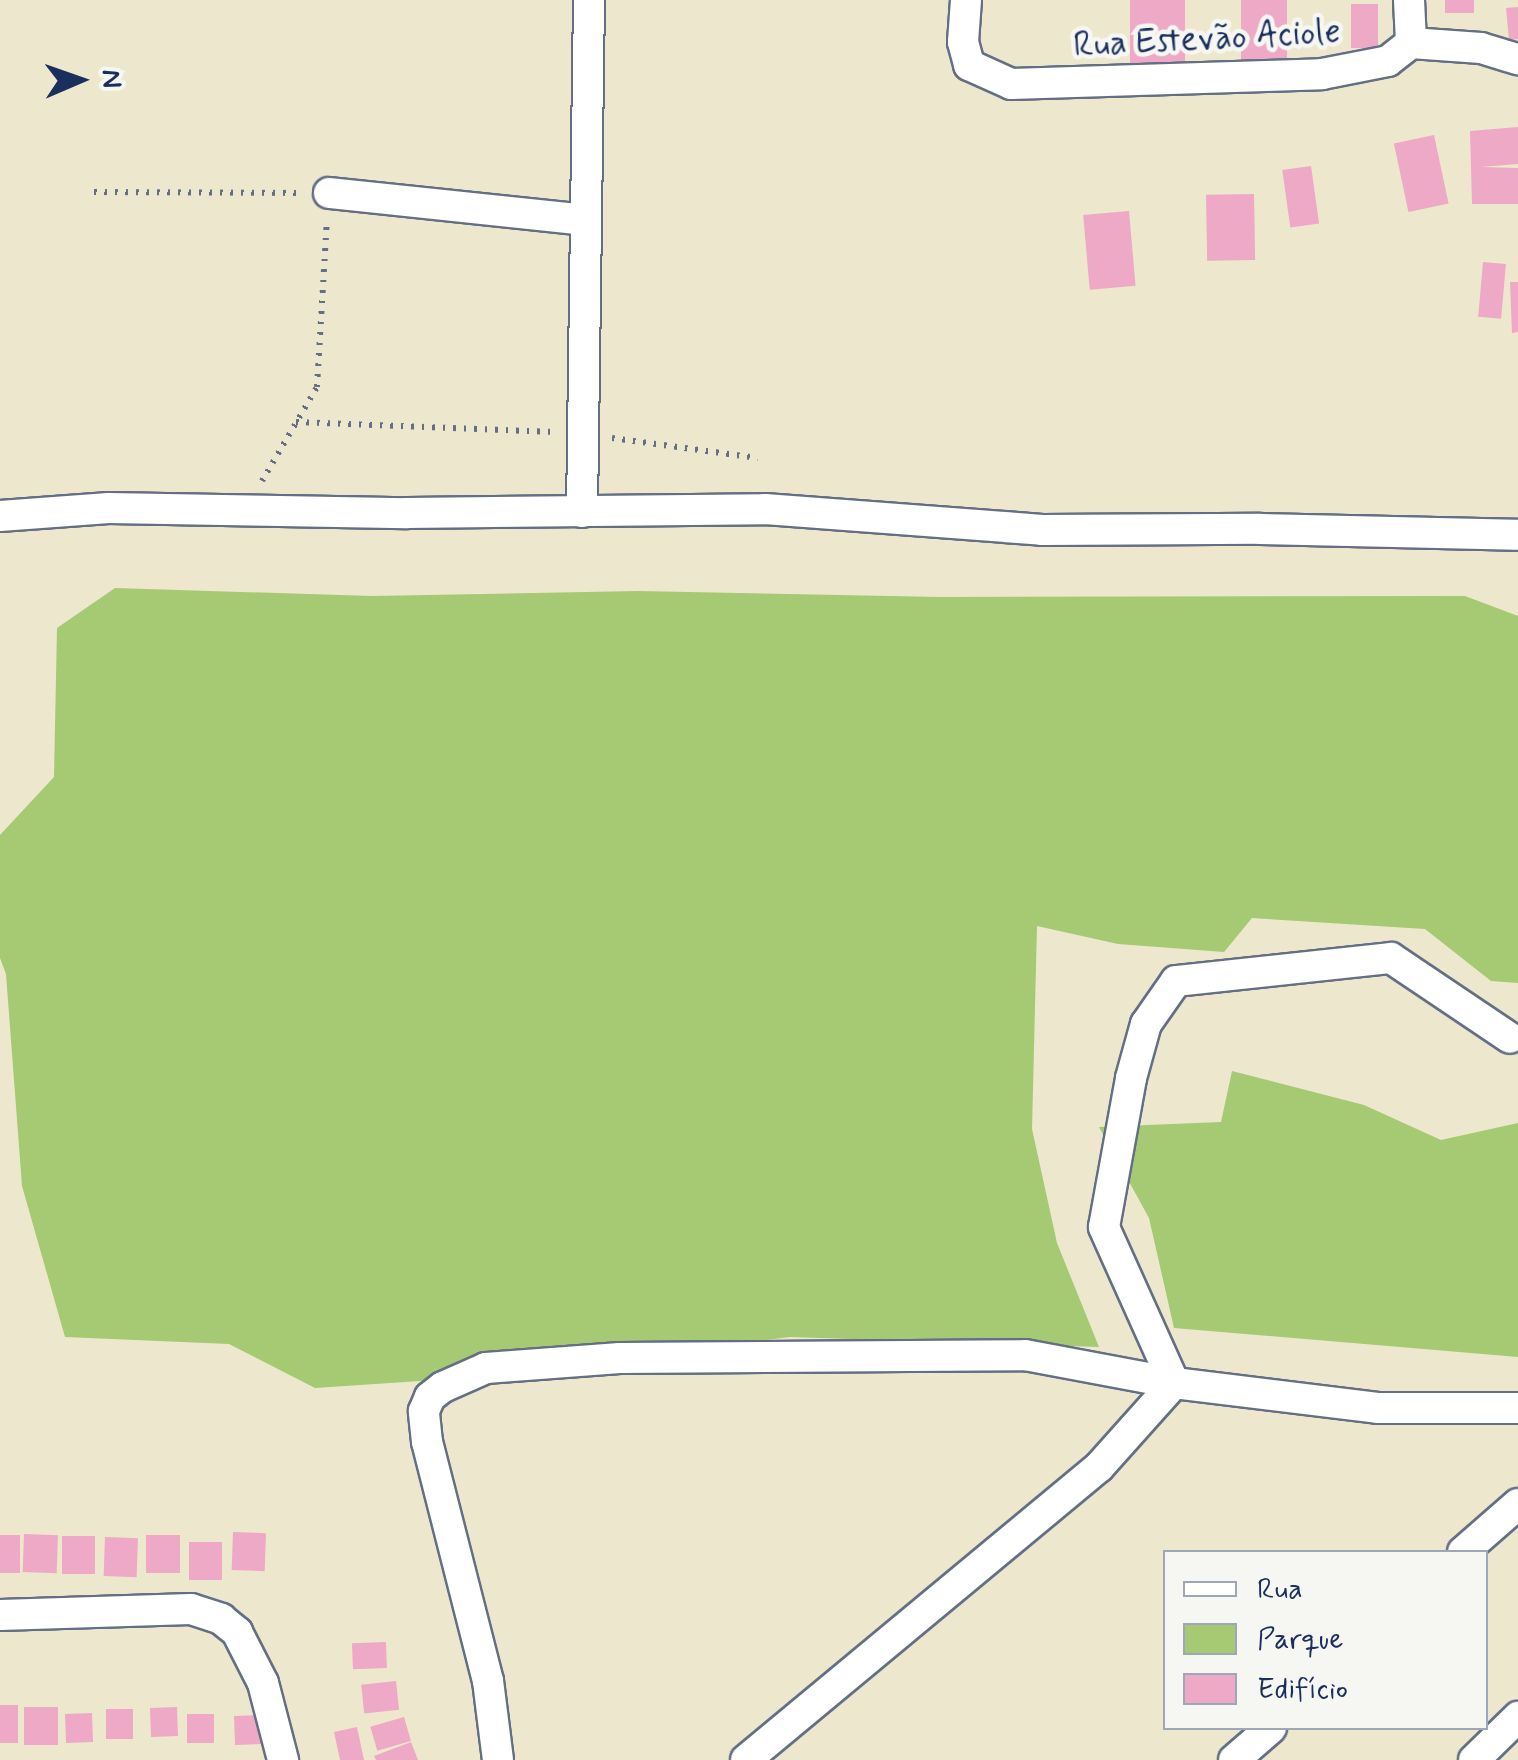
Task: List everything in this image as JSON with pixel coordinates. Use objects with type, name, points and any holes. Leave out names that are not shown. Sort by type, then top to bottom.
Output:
[{"type":"street","points":[[582,512],[589,0]]},
{"type":"street","name":"Rua Estevão Aciole","points":[[966,0],[963,42],[969,65],[1011,84],[1322,74],[1388,61],[1410,43]]},
{"type":"street","points":[[1409,0],[1410,43],[1480,48],[1518,59]]},
{"type":"street","points":[[329,193],[586,220]]},
{"type":"street","points":[[0,516],[247,508],[582,512],[766,508],[1042,530],[1260,529],[1518,536]]},
{"type":"street","points":[[0,537],[36,514]]},
{"type":"street","points":[[1174,1384],[1104,1226],[1131,1078],[1146,1024],[1176,981],[1391,958],[1510,1038]]},
{"type":"street","points":[[498,1760],[488,1681],[424,1427],[430,1398],[455,1380],[511,1364],[602,1359],[1025,1355],[1174,1384],[1378,1408],[1518,1408]]},
{"type":"street","points":[[746,1760],[1099,1468],[1174,1384]]},
{"type":"street","points":[[1465,1550],[1518,1504]]},
{"type":"street","points":[[0,1615],[191,1609],[221,1619],[237,1632],[263,1683],[283,1760]]},
{"type":"street","points":[[1474,1760],[1518,1717]]},
{"type":"street","points":[[1234,1760],[1269,1730]]},
{"type":"path","points":[[94,192],[329,193],[316,388],[247,508]]},
{"type":"path","points":[[296,422],[583,434],[758,458]]},
{"type":"green space","points":[[115,588],[372,596],[638,591],[941,597],[1465,596],[1518,616],[1518,983],[1491,981],[1425,929],[1252,918],[1224,952],[1118,944],[1037,926],[1032,1129],[1057,1243],[1099,1347],[790,1337],[450,1379],[315,1388],[229,1344],[65,1337],[22,1186],[6,974],[0,958],[0,835],[54,777],[57,628]]},
{"type":"green space","points":[[1232,1071],[1364,1105],[1441,1140],[1518,1123],[1518,1357],[1174,1328],[1149,1218],[1099,1127],[1221,1122]]},
{"type":"building","points":[[1130,0],[1185,0],[1185,68],[1130,68]]},
{"type":"building","points":[[1241,0],[1287,0],[1287,63],[1241,63]]},
{"type":"building","points":[[1445,0],[1474,0],[1474,13],[1445,13]]},
{"type":"building","points":[[1351,4],[1378,4],[1378,48],[1351,48]]},
{"type":"building","points":[[1518,7],[1518,39],[1509,40],[1506,8]]},
{"type":"building","points":[[1518,127],[1518,164],[1481,167],[1518,168],[1518,204],[1472,204],[1470,131]]},
{"type":"building","points":[[1434,135],[1449,203],[1408,212],[1394,144]]},
{"type":"building","points":[[1311,166],[1319,223],[1290,227],[1282,170]]},
{"type":"building","points":[[1254,194],[1255,260],[1207,261],[1206,195]]},
{"type":"building","points":[[1129,211],[1136,286],[1090,290],[1083,215]]},
{"type":"building","points":[[1483,262],[1506,264],[1501,319],[1478,317]]},
{"type":"building","points":[[1510,282],[1518,282],[1518,332],[1512,333]]},
{"type":"building","points":[[233,1532],[266,1533],[265,1571],[232,1570]]},
{"type":"building","points":[[24,1534],[58,1535],[57,1573],[23,1572]]},
{"type":"building","points":[[0,1535],[20,1535],[20,1573],[0,1573]]},
{"type":"building","points":[[146,1535],[180,1535],[180,1573],[146,1573]]},
{"type":"building","points":[[62,1536],[95,1536],[95,1574],[62,1574]]},
{"type":"building","points":[[105,1537],[138,1538],[137,1577],[104,1576]]},
{"type":"building","points":[[189,1542],[222,1542],[222,1580],[189,1580]]},
{"type":"building","points":[[386,1642],[387,1668],[353,1669],[352,1643]]},
{"type":"building","points":[[396,1681],[399,1710],[364,1713],[361,1685]]},
{"type":"building","points":[[0,1705],[18,1705],[18,1743],[0,1743]]},
{"type":"building","points":[[24,1707],[58,1707],[58,1745],[24,1745]]},
{"type":"building","points":[[177,1707],[178,1736],[151,1737],[150,1708]]},
{"type":"building","points":[[106,1709],[133,1709],[133,1739],[106,1739]]},
{"type":"building","points":[[92,1713],[93,1742],[66,1743],[65,1714]]},
{"type":"building","points":[[187,1714],[214,1714],[214,1743],[187,1743]]},
{"type":"building","points":[[261,1715],[262,1744],[235,1745],[234,1716]]},
{"type":"building","points":[[404,1717],[411,1741],[377,1751],[370,1727]]},
{"type":"building","points":[[357,1727],[364,1760],[340,1760],[334,1732]]},
{"type":"building","points":[[411,1742],[418,1760],[376,1760],[374,1756]]}]
